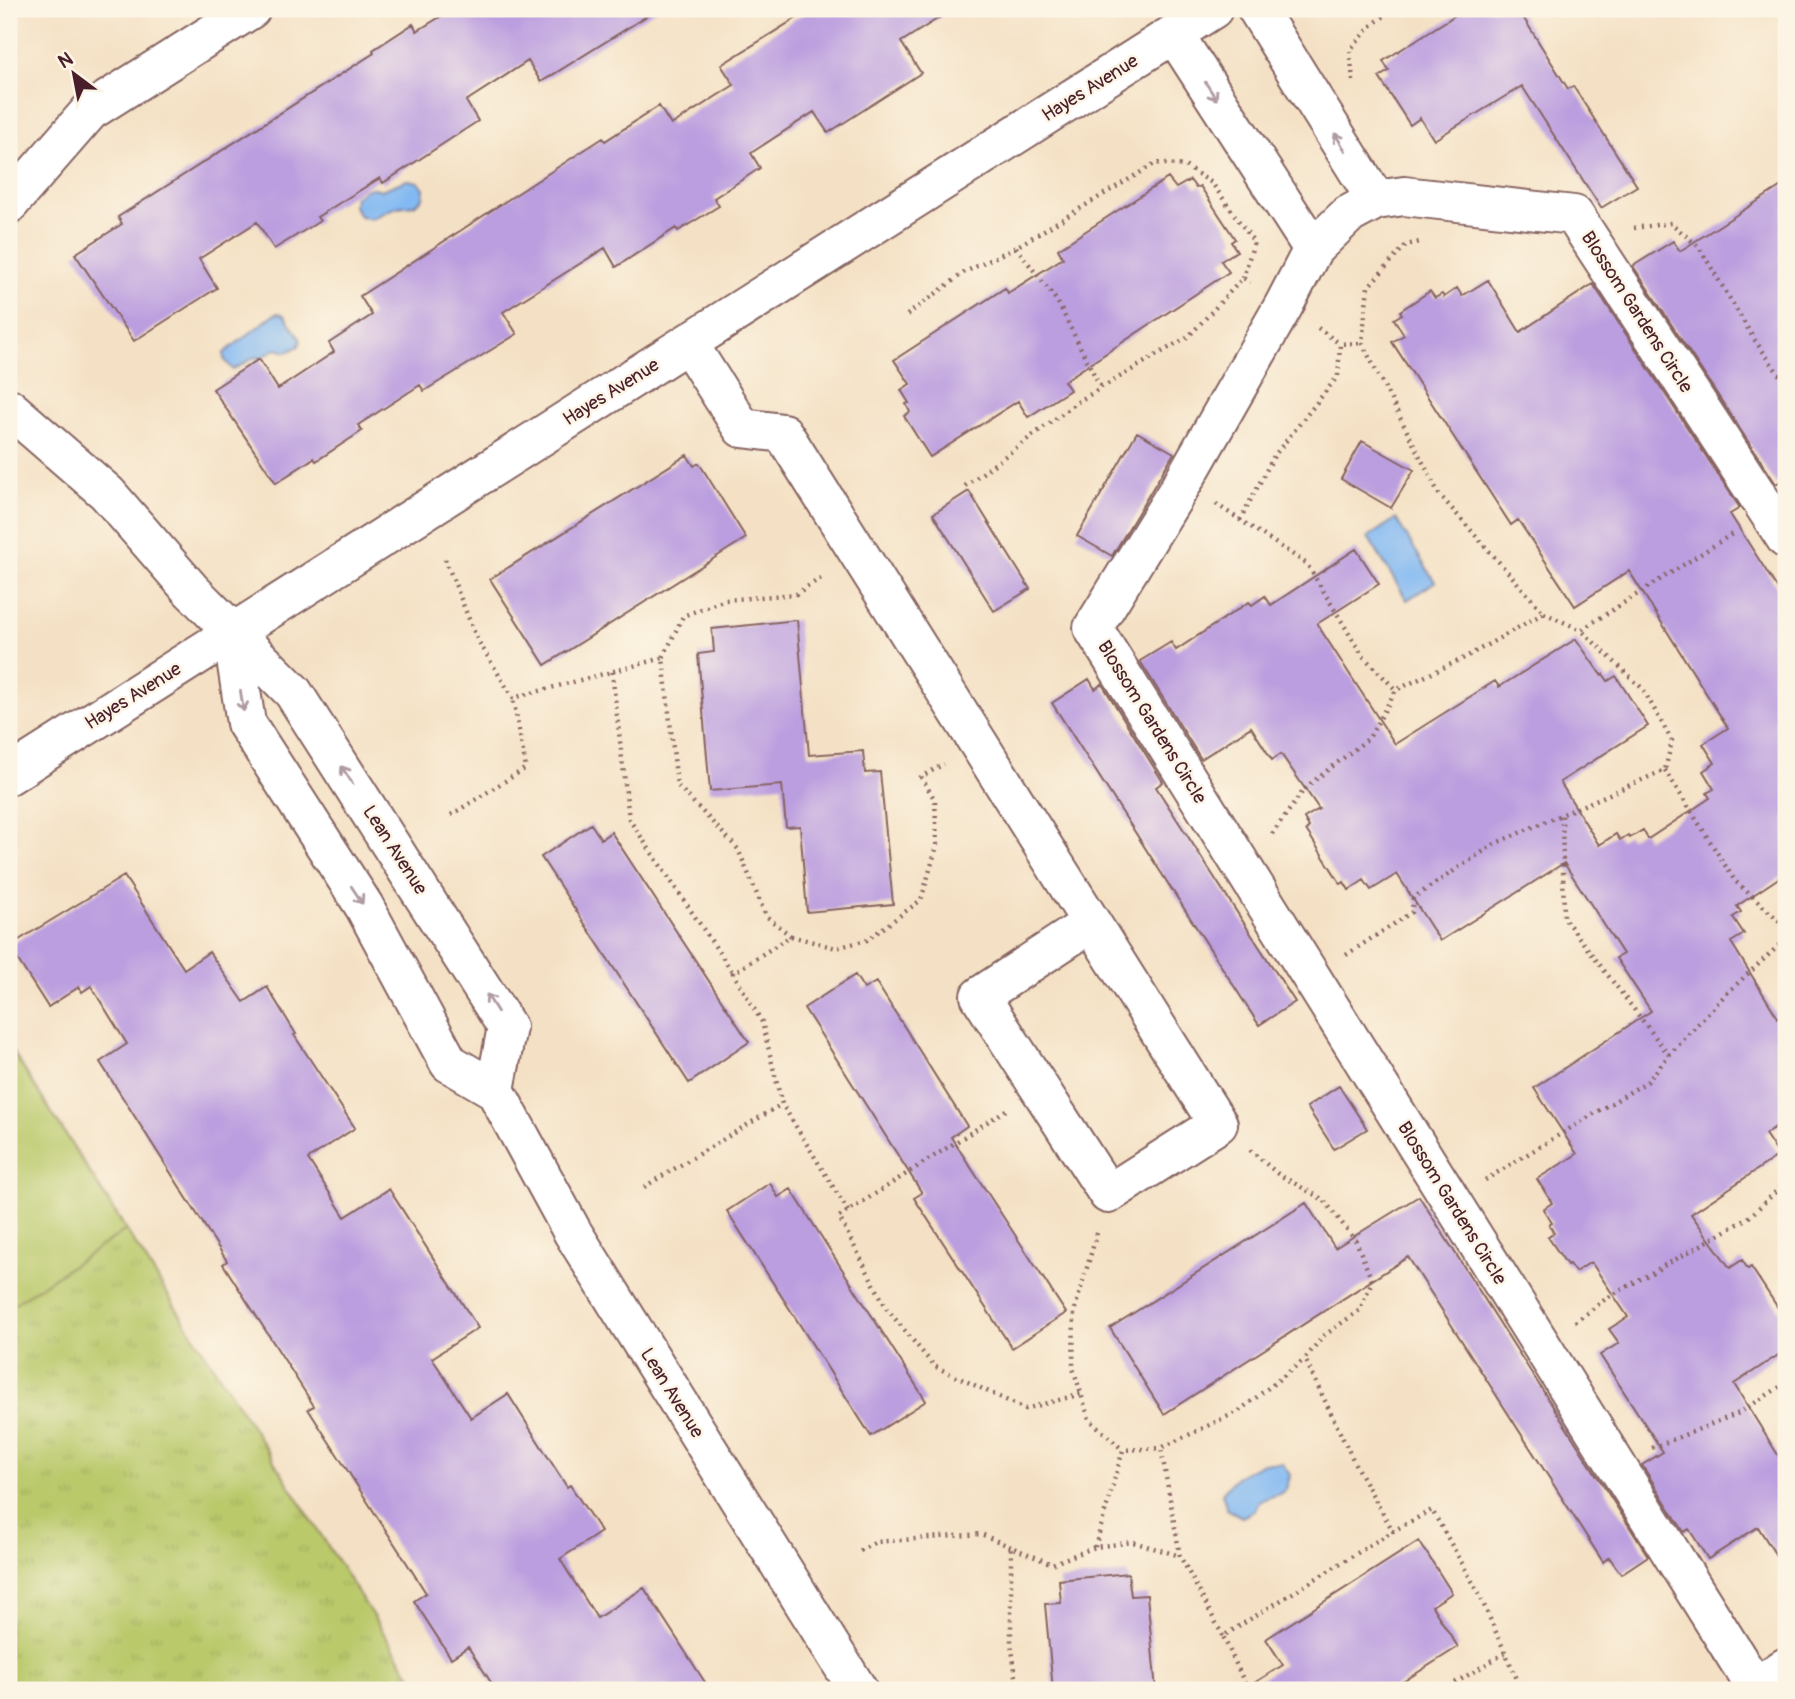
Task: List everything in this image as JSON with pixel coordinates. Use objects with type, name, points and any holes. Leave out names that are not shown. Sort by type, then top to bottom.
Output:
[{"type":"street","points":[[9,204],[90,111],[251,9]]},
{"type":"street","name":"Hayes Avenue","points":[[9,775],[1213,9]]},
{"type":"street","points":[[1257,9],[1376,200]]},
{"type":"street","points":[[1174,34],[1313,249]]},
{"type":"street","name":"Blossom Gardens Circle","points":[[1777,526],[1574,215],[1404,196],[1376,200],[1348,215],[1313,249],[1184,482],[1093,628],[1755,1687],[1786,1667]]},
{"type":"street","points":[[688,343],[742,429],[783,433],[1218,1124],[1108,1194],[980,996],[1091,923]]},
{"type":"street","name":"Lean Avenue","points":[[9,408],[107,493],[191,590],[293,692],[507,1027],[495,1090],[573,1233],[858,1690]]},
{"type":"street","points":[[232,633],[246,723],[363,906],[449,1063],[495,1090]]},
{"type":"path","points":[[1354,91],[1350,50],[1373,24],[1395,9]]},
{"type":"path","points":[[907,315],[965,272],[1016,247],[1156,163],[1185,166],[1212,183],[1254,242],[1243,278],[1189,336],[1079,401],[964,486]]},
{"type":"path","points":[[1462,202],[1461,233],[1406,245],[1368,287],[1362,343],[1439,494],[1544,613],[1581,630],[1643,689],[1672,741],[1665,770],[1734,881],[1786,927]]},
{"type":"path","points":[[1597,248],[1629,228],[1671,223],[1699,247],[1754,340],[1786,384]]},
{"type":"path","points":[[1016,247],[1057,301],[1101,388]]},
{"type":"path","points":[[1243,278],[1340,344],[1362,343]]},
{"type":"path","points":[[1240,520],[1274,456],[1338,376],[1340,344]]},
{"type":"path","points":[[1184,482],[1307,564],[1362,655],[1396,690]]},
{"type":"path","points":[[1581,630],[1777,526]]},
{"type":"path","points":[[859,554],[796,594],[725,600],[683,616],[663,658],[677,785],[738,849],[766,916],[791,936],[836,948],[867,940],[921,900],[937,846],[935,800],[921,777],[978,743]]},
{"type":"path","points":[[445,559],[477,639],[513,698],[526,768],[451,815]]},
{"type":"path","points":[[1245,871],[1306,787],[1369,738],[1396,690],[1464,658],[1544,613]]},
{"type":"path","points":[[513,698],[663,658]]},
{"type":"path","points":[[612,672],[629,819],[762,1022],[782,1104],[848,1211]]},
{"type":"path","points":[[1311,978],[1412,912],[1413,898],[1496,843],[1665,770]]},
{"type":"path","points":[[1562,815],[1564,918],[1669,1055]]},
{"type":"path","points":[[733,974],[791,936]]},
{"type":"path","points":[[1451,1201],[1648,1081],[1727,993],[1786,939]]},
{"type":"path","points":[[1040,1088],[839,1217],[887,1309],[934,1366],[1025,1409],[1081,1394]]},
{"type":"path","points":[[644,1187],[782,1104]]},
{"type":"path","points":[[1108,1194],[1073,1312],[1073,1368],[1089,1419],[1122,1450],[1161,1448],[1239,1411],[1305,1359],[1322,1337],[1360,1310],[1372,1281],[1356,1241],[1324,1200],[1278,1174],[1218,1124]]},
{"type":"path","points":[[1542,1347],[1607,1298],[1747,1219],[1786,1182]]},
{"type":"path","points":[[1305,1359],[1357,1468],[1393,1531]]},
{"type":"path","points":[[1619,1469],[1653,1447],[1739,1413],[1786,1383]]},
{"type":"path","points":[[1161,1448],[1180,1556],[1223,1636],[1248,1690]]},
{"type":"path","points":[[1095,1547],[1122,1450]]},
{"type":"path","points":[[1223,1636],[1393,1531],[1432,1510],[1478,1592],[1522,1690]]},
{"type":"path","points":[[860,1551],[876,1542],[981,1534],[1052,1564],[1095,1547],[1133,1542],[1180,1556]]},
{"type":"path","points":[[1011,1547],[1011,1643],[1018,1690]]},
{"type":"path","points":[[1443,1690],[1505,1654]]},
{"type":"green space","points":[[9,1046],[420,1690],[9,1690]]},
{"type":"green space","points":[[9,1046],[126,1230],[9,1307]]},
{"type":"water","points":[[407,180],[418,182],[424,188],[423,198],[414,205],[396,207],[371,219],[360,216],[354,206],[355,197],[368,189],[381,190]]},
{"type":"water","points":[[280,313],[285,316],[301,340],[299,346],[287,352],[276,349],[233,370],[224,359],[224,353]]},
{"type":"water","points":[[1396,519],[1435,582],[1407,600],[1368,537]]},
{"type":"water","points":[[1263,1463],[1282,1463],[1290,1475],[1286,1488],[1280,1494],[1259,1501],[1254,1511],[1242,1517],[1227,1509],[1222,1493],[1236,1477]]},
{"type":"building","points":[[453,9],[658,9],[541,82],[528,61],[466,101],[478,121],[383,183],[380,178],[317,217],[320,221],[274,249],[257,222],[199,259],[217,288],[134,341],[75,254],[122,224],[118,217],[374,53],[373,50],[413,24],[417,31]]},
{"type":"building","points":[[811,9],[953,9],[901,42],[921,73],[828,133],[814,112],[751,153],[760,168],[714,198],[719,206],[678,231],[676,228],[616,267],[605,248],[503,312],[517,334],[424,391],[420,385],[358,425],[362,431],[276,483],[213,389],[259,359],[278,389],[334,352],[329,343],[372,315],[360,296],[603,138],[605,141],[659,106],[671,125],[734,85],[721,65]]},
{"type":"building","points":[[1465,9],[1518,9],[1568,89],[1573,86],[1637,186],[1601,208],[1522,86],[1434,140],[1420,118],[1410,125],[1379,77],[1389,71],[1383,61]]},
{"type":"building","points":[[1168,178],[1176,188],[1190,180],[1196,188],[1200,186],[1235,239],[1231,242],[1237,251],[1221,261],[1229,272],[1064,381],[1070,390],[1028,417],[1018,401],[930,457],[904,416],[910,412],[906,404],[909,403],[901,390],[910,384],[894,360],[1005,288],[1008,293],[1063,258],[1058,249]]},
{"type":"building","points":[[1786,183],[1786,478],[1776,484],[1633,266],[1673,241],[1680,251]]},
{"type":"building","points":[[1488,280],[1520,332],[1593,284],[1740,508],[1730,514],[1786,602],[1786,873],[1737,906],[1741,912],[1733,917],[1744,934],[1731,942],[1786,1031],[1786,1120],[1765,1134],[1779,1155],[1691,1214],[1730,1268],[1742,1260],[1748,1269],[1751,1267],[1786,1320],[1786,1350],[1734,1384],[1786,1468],[1786,1571],[1758,1527],[1708,1559],[1689,1529],[1684,1532],[1642,1465],[1663,1452],[1600,1355],[1619,1343],[1609,1329],[1628,1317],[1591,1262],[1575,1272],[1548,1237],[1554,1233],[1549,1225],[1552,1223],[1543,1209],[1552,1203],[1537,1179],[1577,1154],[1534,1088],[1651,1011],[1616,958],[1623,954],[1564,863],[1440,941],[1397,874],[1371,890],[1364,880],[1349,890],[1344,882],[1341,884],[1306,830],[1309,827],[1304,818],[1319,809],[1281,754],[1272,760],[1251,727],[1201,759],[1140,661],[1171,642],[1176,650],[1249,602],[1252,605],[1265,596],[1271,605],[1356,549],[1379,584],[1317,624],[1395,744],[1495,681],[1499,687],[1576,639],[1601,675],[1608,681],[1616,676],[1648,726],[1560,782],[1599,845],[1616,834],[1620,840],[1628,835],[1630,838],[1643,830],[1648,839],[1710,798],[1707,793],[1714,789],[1703,771],[1715,763],[1703,744],[1728,728],[1629,571],[1575,606],[1518,520],[1511,525],[1392,342],[1404,335],[1394,319],[1402,314],[1400,311],[1430,291],[1435,298],[1442,294],[1444,297],[1457,288],[1462,296]]},
{"type":"building","points":[[1137,432],[1174,453],[1112,556],[1077,536]]},
{"type":"building","points":[[1362,441],[1414,470],[1391,508],[1341,479]]},
{"type":"building","points":[[687,455],[694,466],[699,463],[746,538],[545,665],[490,579]]},
{"type":"building","points":[[969,491],[1030,589],[994,611],[933,514]]},
{"type":"building","points":[[797,620],[809,755],[863,751],[865,773],[880,772],[893,904],[807,912],[800,826],[786,827],[782,785],[710,791],[698,654],[714,652],[712,629]]},
{"type":"building","points":[[1089,679],[1095,689],[1102,684],[1163,782],[1156,787],[1295,1002],[1259,1025],[1052,703]]},
{"type":"building","points":[[591,824],[601,839],[611,832],[749,1042],[689,1083],[541,857]]},
{"type":"building","points":[[124,876],[184,969],[209,952],[244,1002],[267,987],[296,1034],[294,1035],[355,1128],[308,1159],[345,1217],[389,1189],[478,1328],[432,1358],[471,1418],[508,1394],[567,1487],[570,1485],[601,1532],[560,1559],[597,1618],[644,1588],[710,1690],[496,1690],[468,1647],[451,1658],[414,1601],[426,1593],[308,1409],[314,1406],[223,1264],[227,1261],[100,1062],[127,1044],[91,986],[82,992],[79,987],[48,1007],[9,946]]},
{"type":"building","points":[[855,975],[864,989],[876,982],[967,1126],[951,1137],[1066,1313],[1012,1348],[914,1198],[922,1193],[804,1008]]},
{"type":"building","points":[[1339,1086],[1367,1129],[1334,1149],[1307,1107]]},
{"type":"building","points":[[770,1183],[778,1197],[791,1189],[926,1401],[871,1436],[727,1211]]},
{"type":"building","points":[[1419,1196],[1648,1556],[1621,1574],[1609,1557],[1603,1562],[1408,1257],[1164,1414],[1110,1328],[1306,1203],[1335,1248]]},
{"type":"building","points":[[1419,1541],[1452,1593],[1432,1606],[1458,1647],[1390,1690],[1243,1690],[1283,1665],[1266,1639]]},
{"type":"building","points":[[1128,1573],[1131,1596],[1147,1595],[1156,1690],[1053,1690],[1045,1604],[1061,1603],[1059,1580]]}]
